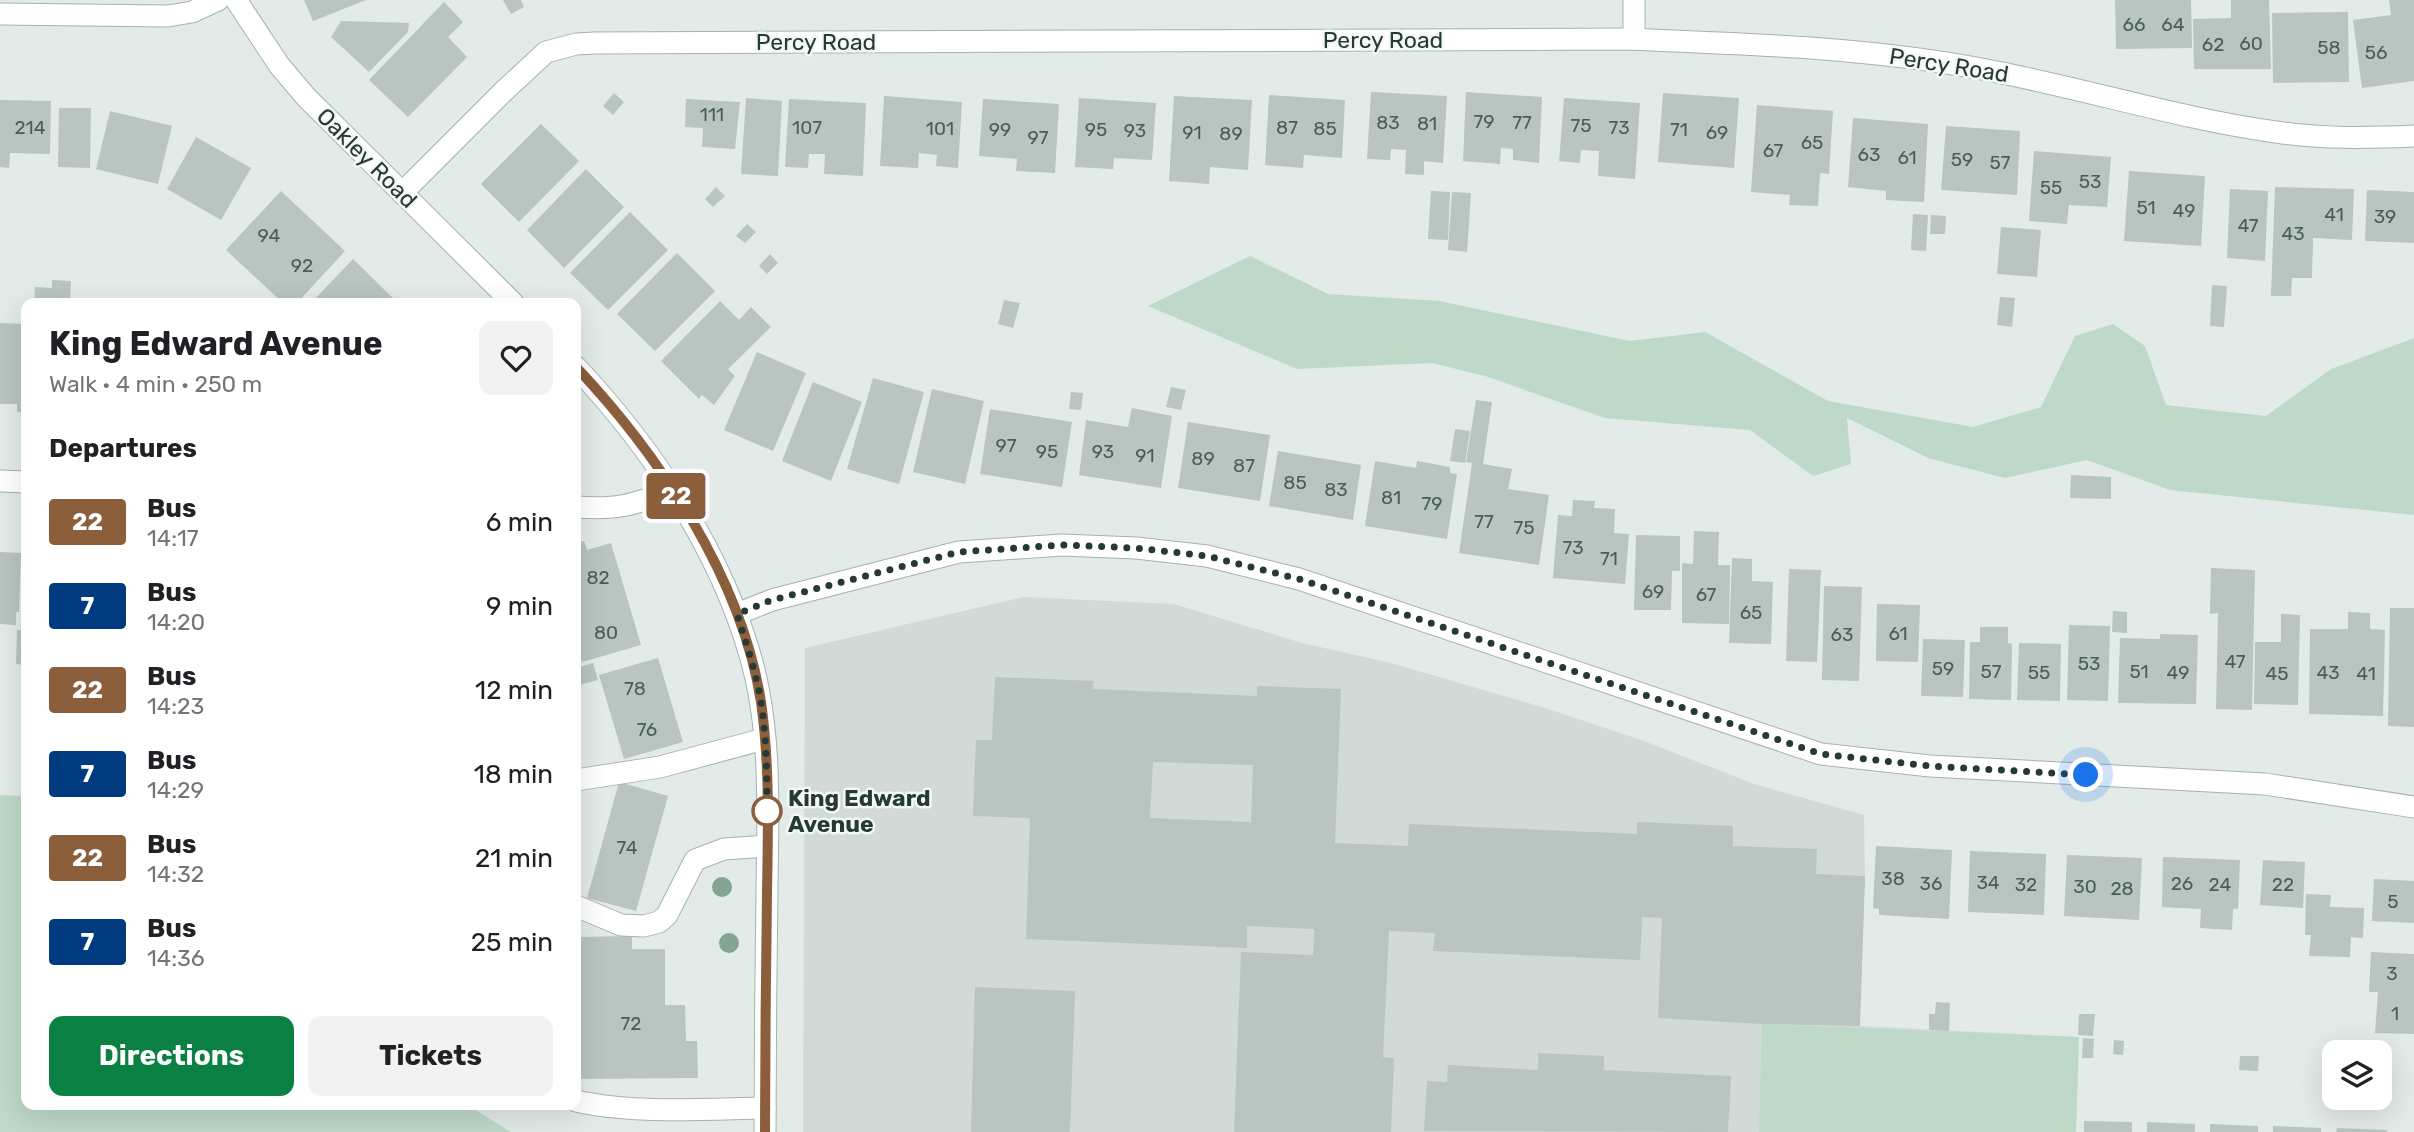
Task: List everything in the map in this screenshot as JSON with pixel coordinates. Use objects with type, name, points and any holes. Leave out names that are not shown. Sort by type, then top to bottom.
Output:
[{"type":"street","points":[[0,14],[168,16],[192,12],[218,0]]},
{"type":"street","name":"Oakley Road","points":[[236,0],[279,65],[306,97],[508,298]]},
{"type":"street","points":[[1634,0],[1634,39]]},
{"type":"street","name":"Percy Road","points":[[402,193],[546,52],[576,44],[1634,39],[1853,50],[1910,57],[2074,87],[2222,124],[2279,133],[2340,137],[2414,136]]},
{"type":"street","points":[[581,373],[632,433],[697,530],[737,614],[751,657],[761,702],[767,770],[765,1132]]},
{"type":"street","points":[[0,481],[21,482]]},
{"type":"street","points":[[581,507],[617,508],[640,503],[672,490]]},
{"type":"street","points":[[737,614],[772,600],[959,552],[1062,545],[1136,548],[1195,555],[1299,579],[1821,754],[1930,766],[2264,784],[2414,807]]},
{"type":"street","points":[[581,779],[660,767],[764,739]]},
{"type":"street","points":[[581,908],[621,925],[644,926],[659,922],[667,915],[695,860],[724,849],[767,846]]},
{"type":"street","points":[[581,1102],[674,1109],[765,1108]]},
{"type":"shaded area","points":[[1023,597],[1174,604],[1302,643],[1391,663],[1545,708],[1644,741],[1754,784],[1864,815],[1865,876],[1860,1026],[2079,1037],[2076,1132],[803,1132],[805,648]]},
{"type":"green space","points":[[1250,256],[1328,294],[1439,301],[1630,341],[1705,332],[1828,401],[1973,427],[2041,407],[2075,336],[2113,324],[2145,346],[2166,405],[2266,416],[2331,369],[2414,338],[2414,515],[2170,490],[2087,460],[2005,478],[1928,458],[1847,418],[1851,464],[1813,476],[1750,430],[1605,418],[1485,376],[1432,363],[1297,369],[1148,306]]},
{"type":"green space","points":[[0,795],[21,796],[21,1110],[476,1110],[511,1132],[0,1132]]},
{"type":"green space","points":[[1762,1024],[2079,1037],[2076,1132],[1759,1132]]},
{"type":"building","points":[[304,0],[366,0],[313,21]]},
{"type":"building","points":[[503,0],[521,0],[524,7],[511,14]]},
{"type":"building","points":[[2115,0],[2191,0],[2192,48],[2116,49]]},
{"type":"building","points":[[2231,0],[2269,0],[2271,69],[2194,69],[2193,19],[2231,18]]},
{"type":"building","points":[[2389,0],[2414,0],[2414,81],[2362,88],[2353,20],[2391,15]]},
{"type":"building","points":[[444,2],[463,22],[448,37],[467,57],[408,117],[369,80]]},
{"type":"building","points":[[2348,12],[2349,82],[2273,83],[2272,13]]},
{"type":"building","points":[[341,21],[409,23],[408,32],[369,72],[331,37]]},
{"type":"building","points":[[1371,92],[1447,96],[1443,163],[1424,161],[1424,175],[1405,174],[1406,150],[1391,149],[1390,160],[1367,159]]},
{"type":"building","points":[[1466,92],[1542,97],[1539,163],[1513,160],[1513,149],[1501,148],[1500,164],[1463,161]]},
{"type":"building","points":[[614,93],[624,102],[613,115],[603,106]]},
{"type":"building","points":[[1663,93],[1739,98],[1734,168],[1658,162]]},
{"type":"building","points":[[1269,95],[1345,100],[1342,158],[1304,155],[1303,168],[1265,165]]},
{"type":"building","points":[[884,96],[962,102],[958,168],[936,166],[937,155],[919,153],[918,168],[880,166]]},
{"type":"building","points":[[1174,96],[1252,100],[1248,170],[1210,167],[1209,184],[1169,181]]},
{"type":"building","points":[[746,98],[782,101],[778,176],[741,174]]},
{"type":"building","points":[[1079,98],[1156,103],[1152,160],[1114,158],[1113,169],[1075,167]]},
{"type":"building","points":[[1564,98],[1640,103],[1635,179],[1598,176],[1599,151],[1581,150],[1580,163],[1559,161]]},
{"type":"building","points":[[686,99],[740,102],[735,149],[702,147],[703,128],[685,127]]},
{"type":"building","points":[[789,99],[866,103],[863,176],[824,174],[825,154],[809,154],[808,168],[785,167]]},
{"type":"building","points":[[983,99],[1059,104],[1055,173],[1016,171],[1017,159],[979,156]]},
{"type":"building","points":[[0,100],[51,101],[50,154],[10,153],[9,168],[0,167]]},
{"type":"building","points":[[1757,105],[1833,111],[1829,174],[1820,173],[1818,206],[1789,205],[1790,195],[1751,192]]},
{"type":"building","points":[[59,108],[91,108],[90,168],[58,167]]},
{"type":"building","points":[[110,111],[172,126],[158,184],[96,169]]},
{"type":"building","points":[[1853,118],[1928,124],[1924,202],[1886,200],[1886,191],[1848,187]]},
{"type":"building","points":[[541,124],[579,161],[519,222],[481,184]]},
{"type":"building","points":[[1946,126],[2020,131],[2017,195],[1941,190]]},
{"type":"building","points":[[196,137],[251,168],[221,220],[167,189]]},
{"type":"building","points":[[2034,151],[2111,157],[2107,207],[2069,205],[2067,224],[2029,221]]},
{"type":"building","points":[[586,169],[624,207],[564,268],[527,230]]},
{"type":"building","points":[[2129,171],[2205,176],[2201,246],[2124,241]]},
{"type":"building","points":[[716,187],[725,196],[713,207],[705,199]]},
{"type":"building","points":[[2275,187],[2354,189],[2352,240],[2313,238],[2312,278],[2292,278],[2291,296],[2271,296]]},
{"type":"building","points":[[2230,189],[2268,191],[2265,261],[2227,258]]},
{"type":"building","points":[[2367,190],[2414,192],[2414,243],[2365,241]]},
{"type":"building","points":[[281,191],[345,251],[302,298],[278,298],[226,250]]},
{"type":"building","points":[[1431,191],[1450,192],[1448,240],[1428,239]]},
{"type":"building","points":[[1452,192],[1471,193],[1467,252],[1448,250]]},
{"type":"building","points":[[630,212],[668,250],[608,310],[570,273]]},
{"type":"building","points":[[1913,214],[1928,215],[1926,251],[1911,250]]},
{"type":"building","points":[[1931,215],[1946,216],[1945,234],[1930,234]]},
{"type":"building","points":[[747,224],[756,232],[745,243],[736,236]]},
{"type":"building","points":[[2001,227],[2041,230],[2037,277],[1997,274]]},
{"type":"building","points":[[677,253],[715,291],[655,351],[617,314]]},
{"type":"building","points":[[770,254],[778,263],[767,274],[759,266]]},
{"type":"building","points":[[353,259],[393,298],[316,298]]},
{"type":"building","points":[[52,280],[71,281],[70,298],[34,298],[35,287],[52,288]]},
{"type":"building","points":[[2212,285],[2227,286],[2224,327],[2210,326]]},
{"type":"building","points":[[2000,297],[2015,298],[2012,327],[1997,325]]},
{"type":"building","points":[[1004,300],[1020,303],[1013,328],[998,324]]},
{"type":"building","points":[[720,301],[739,320],[751,307],[771,327],[728,369],[735,376],[714,405],[702,395],[699,399],[661,361]]},
{"type":"building","points":[[0,323],[21,324],[21,412],[17,412],[17,404],[0,404]]},
{"type":"building","points":[[757,352],[806,373],[773,451],[724,430]]},
{"type":"building","points":[[873,378],[924,392],[899,484],[847,469]]},
{"type":"building","points":[[813,382],[862,402],[831,481],[782,461]]},
{"type":"building","points":[[1171,387],[1186,390],[1181,410],[1166,407]]},
{"type":"building","points":[[932,389],[984,401],[965,484],[913,472]]},
{"type":"building","points":[[1071,392],[1083,393],[1081,410],[1069,409]]},
{"type":"building","points":[[1476,400],[1492,402],[1483,464],[1512,469],[1508,489],[1549,495],[1539,565],[1459,553],[1472,463],[1466,462]]},
{"type":"building","points":[[1132,408],[1172,416],[1161,488],[1079,475],[1086,420],[1128,427]]},
{"type":"building","points":[[990,409],[1072,422],[1062,487],[980,474]]},
{"type":"building","points":[[1188,422],[1270,435],[1260,501],[1178,488]]},
{"type":"building","points":[[1455,429],[1470,431],[1465,463],[1450,461]]},
{"type":"building","points":[[1278,451],[1361,465],[1353,520],[1269,506]]},
{"type":"building","points":[[1375,461],[1416,468],[1417,461],[1450,467],[1450,473],[1457,474],[1447,539],[1365,526]]},
{"type":"building","points":[[2071,475],[2111,477],[2111,499],[2070,498]]},
{"type":"building","points":[[1573,500],[1595,501],[1594,508],[1615,509],[1614,533],[1629,534],[1625,584],[1553,578],[1558,515],[1572,516]]},
{"type":"building","points":[[1694,531],[1719,532],[1718,565],[1730,565],[1729,624],[1682,623],[1682,563],[1693,564]]},
{"type":"building","points":[[1636,535],[1680,536],[1680,571],[1672,571],[1671,610],[1634,610]]},
{"type":"building","points":[[584,541],[587,550],[611,543],[641,645],[582,662],[581,658],[581,542]]},
{"type":"building","points":[[0,552],[21,553],[16,625],[0,624]]},
{"type":"building","points":[[1732,558],[1752,559],[1752,581],[1773,582],[1771,644],[1729,643]]},
{"type":"building","points":[[2211,568],[2255,570],[2252,710],[2216,709],[2218,613],[2210,614]]},
{"type":"building","points":[[1789,569],[1821,570],[1817,662],[1786,661]]},
{"type":"building","points":[[1824,586],[1862,587],[1859,681],[1822,680]]},
{"type":"building","points":[[1877,604],[1920,605],[1918,662],[1876,661]]},
{"type":"building","points":[[2390,608],[2414,608],[2414,727],[2388,726]]},
{"type":"building","points":[[2113,611],[2127,612],[2127,633],[2112,632]]},
{"type":"building","points":[[2348,612],[2370,613],[2370,629],[2385,630],[2383,716],[2309,714],[2310,629],[2348,629]]},
{"type":"building","points":[[2281,614],[2300,615],[2298,705],[2254,704],[2255,642],[2281,642]]},
{"type":"building","points":[[2069,625],[2110,626],[2108,701],[2067,700]]},
{"type":"building","points":[[1980,627],[2008,627],[2008,643],[2012,644],[2011,700],[1969,699],[1970,642],[1980,642]]},
{"type":"building","points":[[17,630],[21,630],[21,664],[16,664]]},
{"type":"building","points":[[2160,634],[2198,635],[2196,704],[2118,703],[2120,638],[2160,639]]},
{"type":"building","points":[[1923,639],[1965,640],[1963,697],[1921,696]]},
{"type":"building","points":[[2019,643],[2061,644],[2060,701],[2017,700]]},
{"type":"building","points":[[658,658],[683,742],[624,759],[599,675]]},
{"type":"building","points":[[593,663],[598,680],[581,685],[581,667]]},
{"type":"building","points":[[995,677],[1094,681],[1093,689],[1257,696],[1257,686],[1341,689],[1335,843],[1408,846],[1409,824],[1637,834],[1637,822],[1733,826],[1733,846],[1817,849],[1816,874],[1865,876],[1860,1026],[1658,1018],[1662,918],[1642,917],[1640,960],[1433,951],[1435,933],[1389,931],[1383,1057],[1394,1058],[1391,1132],[1234,1132],[1241,952],[1313,955],[1314,929],[1247,926],[1247,948],[1026,939],[1030,818],[973,816],[976,740],[992,740]],"holes":[[[1153,762],[1253,765],[1251,822],[1150,818]]]},
{"type":"building","points":[[619,782],[668,796],[636,911],[587,898]]},
{"type":"building","points":[[1876,846],[1952,850],[1949,919],[1879,915],[1879,909],[1873,908]]},
{"type":"building","points":[[1970,851],[2046,854],[2044,915],[1968,912]]},
{"type":"building","points":[[2067,855],[2142,858],[2139,920],[2064,916]]},
{"type":"building","points":[[2163,857],[2240,860],[2238,909],[2233,909],[2232,930],[2200,928],[2201,909],[2162,907]]},
{"type":"building","points":[[2263,860],[2305,862],[2303,908],[2260,905]]},
{"type":"building","points":[[2374,879],[2414,881],[2414,923],[2372,921]]},
{"type":"building","points":[[2306,894],[2331,895],[2330,907],[2364,908],[2363,938],[2351,937],[2350,957],[2309,956],[2311,935],[2305,935]]},
{"type":"building","points":[[632,936],[632,949],[665,949],[665,1005],[685,1005],[686,1041],[697,1041],[698,1078],[581,1079],[581,937]]},
{"type":"building","points":[[2371,952],[2414,954],[2414,1034],[2375,1033],[2378,992],[2369,992]]},
{"type":"building","points":[[975,987],[1075,991],[1070,1132],[971,1132]]},
{"type":"building","points":[[1936,1002],[1950,1003],[1949,1031],[1929,1030],[1929,1014],[1935,1014]]},
{"type":"building","points":[[2079,1014],[2095,1014],[2093,1036],[2078,1035]]},
{"type":"building","points":[[2083,1038],[2094,1039],[2093,1058],[2082,1058]]},
{"type":"building","points":[[2114,1040],[2124,1041],[2123,1055],[2113,1054]]},
{"type":"building","points":[[1538,1053],[1604,1056],[1604,1070],[1731,1076],[1728,1132],[1424,1131],[1427,1081],[1447,1082],[1448,1065],[1538,1070]]},
{"type":"building","points":[[2240,1056],[2259,1056],[2258,1071],[2239,1070]]},
{"type":"building","points":[[2084,1121],[2132,1122],[2132,1132],[2084,1132]]},
{"type":"building","points":[[2147,1122],[2195,1124],[2195,1132],[2147,1132]]},
{"type":"building","points":[[2210,1124],[2258,1126],[2258,1132],[2210,1132]]},
{"type":"building","points":[[2273,1126],[2321,1128],[2321,1132],[2273,1132]]},
{"type":"building","points":[[2337,1128],[2387,1130],[2387,1132],[2336,1132]]},
{"type":"bus line","name":"22","points":[[581,372],[632,433],[697,530],[737,614],[751,657],[761,702],[767,770],[765,1132]]},
{"type":"place","name":"King Edward Avenue","points":[[767,811]]},
{"type":"route","points":[[767,811],[767,820],[767,770],[761,702],[751,657],[737,614],[772,600],[959,552],[1062,545],[1136,548],[1207,556],[1299,579],[1821,754],[1930,766],[2086,775]]}]
